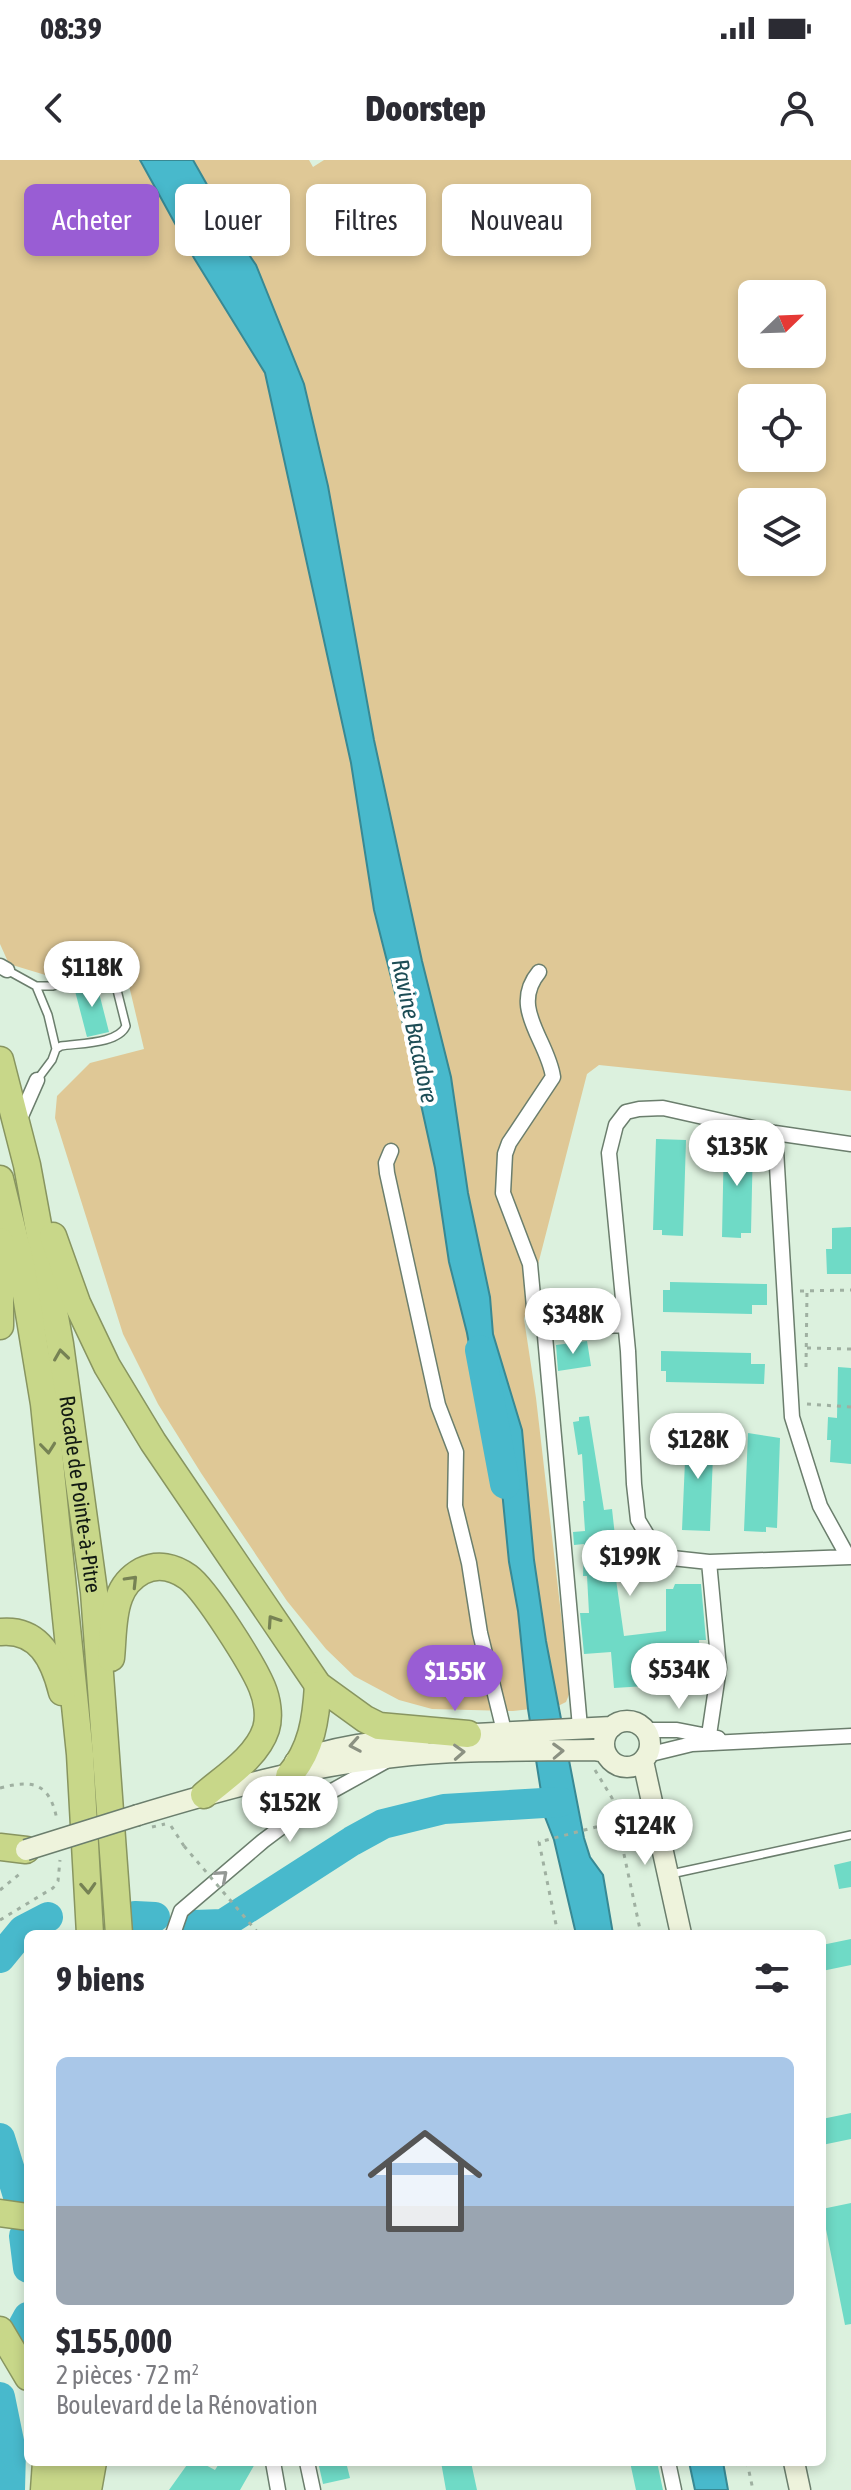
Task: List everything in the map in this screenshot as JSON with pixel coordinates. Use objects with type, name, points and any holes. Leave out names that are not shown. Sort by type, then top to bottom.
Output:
[{"type":"highway","name":"Rocade de Pointe-à-Pitre","points":[[0,1060],[27,1165],[60,1344],[92,1577],[119,1930]]},
{"type":"highway","points":[[27,1165],[77,1303],[107,1366],[161,1455],[318,1685],[379,1726],[468,1734]]},
{"type":"highway","name":"Rocade de Pointe-à-Pitre","points":[[0,1179],[21,1265],[44,1404],[80,1754],[90,1930]]},
{"type":"highway","points":[[0,1241],[0,1326]]},
{"type":"highway","points":[[107,1766],[111,1660],[119,1599],[125,1585],[136,1575],[149,1568],[163,1566],[188,1577],[201,1590],[255,1674],[267,1703],[266,1729],[255,1749],[204,1795]]},
{"type":"highway","points":[[0,1632],[19,1633],[33,1640],[51,1658],[63,1697],[68,1731],[80,1754]]},
{"type":"highway","points":[[295,1767],[316,1719],[318,1685]]},
{"type":"highway","points":[[0,2213],[24,2216]]},
{"type":"highway","points":[[0,2330],[24,2370]]},
{"type":"highway","points":[[44,2490],[46,2466]]},
{"type":"highway","points":[[64,2490],[69,2466]]},
{"type":"highway","points":[[88,2490],[92,2466]]},
{"type":"main road","points":[[0,1864],[18,1854],[365,1743],[596,1727],[624,1721],[644,1730],[650,1744],[645,1758],[650,1791],[680,1930]]},
{"type":"main road","points":[[596,1727],[605,1738],[596,1755]]},
{"type":"main road","points":[[295,1767],[465,1752],[596,1755],[623,1767],[650,1791]]},
{"type":"main road","points":[[623,1767],[636,1766],[645,1758]]},
{"type":"main road","points":[[795,2466],[800,2490]]},
{"type":"street","points":[[539,972],[529,985],[529,1014],[549,1059],[553,1077],[509,1143],[505,1154],[503,1193],[527,1255],[534,1307],[544,1325],[596,1727]]},
{"type":"street","points":[[18,1124],[37,1080]]},
{"type":"street","points":[[775,1133],[792,1417],[820,1506],[849,1557],[709,1562],[672,1558],[653,1545],[638,1520],[625,1325],[609,1153],[616,1125],[626,1112],[663,1108],[775,1133],[851,1144]]},
{"type":"street","points":[[391,1151],[386,1163],[387,1173],[438,1405],[456,1452],[455,1506],[469,1563],[480,1633],[514,1731]]},
{"type":"street","points":[[544,1325],[562,1328],[625,1325]]},
{"type":"street","points":[[709,1562],[719,1668],[709,1735]]},
{"type":"street","points":[[644,1730],[677,1730],[709,1735],[726,1742]]},
{"type":"street","points":[[645,1758],[679,1746],[851,1736]]},
{"type":"street","points":[[174,1930],[181,1911],[263,1841],[323,1796],[395,1756]]},
{"type":"street","points":[[274,2466],[278,2490]]},
{"type":"street","points":[[308,2466],[313,2490]]},
{"type":"street","points":[[669,2466],[674,2490]]},
{"type":"lane","points":[[4,968],[36,986],[53,986],[107,971],[113,974],[126,1026],[123,1033],[56,1049]]},
{"type":"lane","points":[[36,986],[45,1004],[56,1049],[37,1080]]},
{"type":"lane","points":[[669,1874],[851,1835]]},
{"type":"path","points":[[785,1291],[851,1290]]},
{"type":"path","points":[[806,1376],[807,1291]]},
{"type":"path","points":[[788,1348],[851,1349]]},
{"type":"path","points":[[791,1403],[851,1407]]},
{"type":"path","points":[[596,1755],[618,1822],[640,1930]]},
{"type":"path","points":[[557,1930],[538,1845],[545,1839],[618,1822]]},
{"type":"path","points":[[170,1823],[184,1846],[256,1930]]},
{"type":"path","points":[[0,1890],[18,1854]]},
{"type":"path","points":[[748,2466],[753,2490]]},
{"type":"shaded area","points":[[0,160],[309,160],[313,167],[324,160],[851,160],[851,1091],[599,1065],[587,1074],[524,1319],[570,1692],[566,1702],[558,1706],[513,1711],[432,1709],[399,1700],[354,1676],[326,1649],[287,1601],[158,1404],[123,1334],[55,1118],[57,1096],[90,1063],[144,1049],[123,960],[52,977],[9,964],[0,944]]},
{"type":"water","points":[[140,160],[193,160],[207,184],[175,184],[175,224],[159,194],[159,184],[153,184]]},
{"type":"water","points":[[193,256],[250,256],[304,384],[328,486],[374,740],[422,961],[451,1077],[468,1193],[490,1297],[493,1334],[522,1430],[534,1560],[546,1641],[584,1838],[590,1857],[603,1875],[612,1930],[575,1930],[554,1840],[545,1817],[528,1709],[498,1450],[488,1391],[476,1384],[449,1262],[435,1168],[374,910],[351,763],[265,373]]},
{"type":"water","points":[[690,2466],[724,2466],[728,2490],[695,2490]]},
{"type":"building","points":[[96,981],[109,1032],[87,1037],[74,987]]},
{"type":"building","points":[[724,1138],[744,1138],[744,1142],[753,1142],[751,1233],[741,1233],[741,1238],[722,1237]]},
{"type":"building","points":[[656,1139],[686,1140],[683,1236],[662,1235],[662,1230],[653,1230]]},
{"type":"building","points":[[851,1227],[851,1274],[827,1274],[826,1249],[832,1249],[832,1228]]},
{"type":"building","points":[[670,1282],[767,1284],[767,1305],[752,1305],[752,1314],[663,1312],[663,1290],[670,1290]]},
{"type":"building","points":[[587,1341],[591,1366],[558,1371],[556,1345]]},
{"type":"building","points":[[661,1351],[751,1353],[751,1364],[765,1364],[764,1384],[666,1382],[666,1371],[661,1371]]},
{"type":"building","points":[[838,1367],[851,1368],[851,1464],[830,1462],[831,1440],[827,1440],[828,1417],[837,1418]]},
{"type":"building","points":[[589,1416],[604,1510],[612,1509],[615,1536],[627,1554],[613,1558],[624,1636],[666,1631],[666,1589],[673,1589],[675,1584],[701,1584],[706,1640],[699,1640],[701,1682],[676,1686],[675,1676],[646,1678],[646,1686],[614,1688],[611,1652],[584,1654],[580,1613],[589,1613],[587,1576],[583,1576],[584,1544],[574,1545],[573,1532],[585,1531],[585,1501],[582,1454],[578,1455],[573,1422],[579,1421],[579,1417]]},
{"type":"building","points":[[695,1429],[714,1430],[710,1531],[682,1530],[686,1438],[695,1438]]},
{"type":"building","points":[[748,1433],[780,1438],[777,1528],[766,1527],[766,1532],[744,1531]]},
{"type":"building","points":[[851,1861],[851,1887],[839,1889],[834,1865]]},
{"type":"building","points":[[851,1939],[851,1965],[826,1970],[826,1944]]},
{"type":"building","points":[[851,2113],[851,2139],[826,2144],[826,2118]]},
{"type":"building","points":[[851,2203],[851,2324],[845,2325],[826,2229],[826,2208]]},
{"type":"building","points":[[186,2466],[208,2466],[215,2470],[218,2466],[254,2466],[240,2490],[169,2490]]},
{"type":"building","points":[[319,2466],[347,2466],[350,2478],[323,2484]]},
{"type":"building","points":[[442,2466],[472,2466],[477,2490],[446,2490]]},
{"type":"building","points":[[631,2466],[658,2466],[663,2490],[636,2490]]},
{"type":"waterway","name":"Ravine Bacadore","points":[[480,1350],[505,1484]]},
{"type":"waterway","points":[[194,1925],[223,1924],[383,1824],[444,1809],[560,1802]]},
{"type":"waterway","points":[[135,1916],[155,1917]]},
{"type":"waterway","points":[[0,1958],[23,1930],[48,1917]]},
{"type":"waterway","points":[[0,2138],[18,2196]]},
{"type":"waterway","points":[[22,2328],[24,2324]]},
{"type":"waterway","points":[[0,2397],[11,2451],[10,2490]]}]
